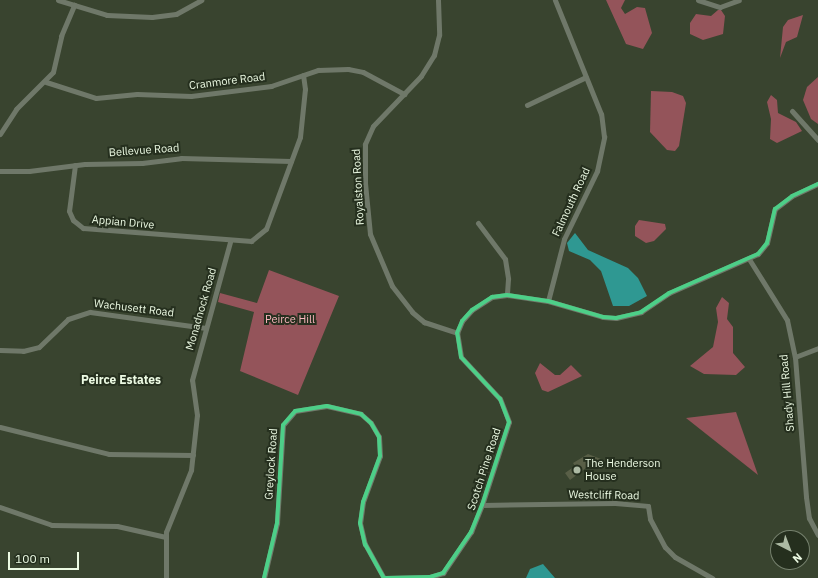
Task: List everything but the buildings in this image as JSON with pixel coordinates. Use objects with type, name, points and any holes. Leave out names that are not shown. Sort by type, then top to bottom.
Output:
[{"type":"street","points":[[58,0],[114,16],[156,17],[176,14],[201,0]]},
{"type":"street","name":"Royalston Road","points":[[438,0],[439,32],[434,55],[424,73],[377,121],[366,142],[365,183],[370,234],[383,268],[409,309],[425,323],[457,333]]},
{"type":"street","name":"Falmouth Road","points":[[548,301],[564,239],[591,186],[601,157],[601,114],[555,0]]},
{"type":"street","points":[[698,0],[720,7],[739,0]]},
{"type":"street","points":[[0,134],[16,108],[46,82],[56,66],[60,40],[74,5]]},
{"type":"street","name":"Cranmore Road","points":[[46,82],[96,98],[136,94],[187,96],[267,87],[320,69],[355,70],[404,94]]},
{"type":"street","points":[[230,242],[249,242],[264,233],[302,128],[305,87],[303,75]]},
{"type":"street","points":[[527,105],[586,77]]},
{"type":"street","points":[[792,111],[818,140]]},
{"type":"street","name":"Bellevue Road","points":[[0,171],[28,171],[75,165],[181,158],[291,161]]},
{"type":"street","name":"Appian Drive","points":[[75,165],[69,209],[73,220],[81,227],[230,242]]},
{"type":"street","points":[[457,333],[462,321],[472,310],[492,297],[507,295],[548,301],[603,317],[629,316],[641,312],[669,293],[758,254],[767,243],[775,209],[792,196],[818,184]]},
{"type":"street","points":[[478,223],[505,259],[508,279],[507,295]]},
{"type":"street","name":"Monadnock Road","points":[[166,578],[166,537],[188,482],[193,455],[197,412],[192,382],[230,242]]},
{"type":"street","name":"Shady Hill Road","points":[[749,259],[780,304],[787,320],[795,357],[806,497],[810,518],[818,535]]},
{"type":"street","name":"Wachusett Road","points":[[0,350],[35,348],[47,342],[68,320],[90,312],[206,328]]},
{"type":"street","name":"Scotch Pine Road","points":[[385,578],[430,578],[445,571],[471,532],[482,505],[508,417],[500,399],[461,357],[457,333]]},
{"type":"street","points":[[795,357],[818,348]]},
{"type":"street","name":"Greylock Road","points":[[264,578],[277,523],[283,425],[295,411],[327,406],[361,414],[378,435],[380,456],[363,502],[360,522],[365,544],[385,578]]},
{"type":"street","points":[[0,426],[109,454],[193,455]]},
{"type":"street","name":"Westcliff Road","points":[[482,505],[615,503],[648,506],[650,519],[665,547],[675,557],[712,578]]},
{"type":"street","points":[[0,507],[49,524],[120,527],[166,537]]},
{"type":"green space","points":[[606,0],[625,0],[621,8],[625,14],[637,7],[645,8],[652,33],[643,49],[626,44]]},
{"type":"green space","points":[[718,10],[721,10],[725,16],[723,34],[703,40],[690,34],[690,23],[696,14],[711,16]]},
{"type":"green space","points":[[803,15],[797,37],[786,42],[780,58],[783,27],[788,20]]},
{"type":"green space","points":[[818,77],[818,124],[811,119],[803,100],[807,87]]},
{"type":"green space","points":[[651,91],[672,92],[683,96],[686,103],[679,146],[675,151],[667,150],[650,132]]},
{"type":"green space","points":[[771,95],[777,100],[778,113],[796,122],[802,131],[777,143],[770,139],[771,119],[767,102]]},
{"type":"green space","points":[[639,220],[665,224],[666,229],[654,241],[646,243],[635,236],[635,226]]},
{"type":"green space","name":"Peirce Hill","points":[[269,270],[339,296],[298,395],[240,371],[254,312],[218,302],[220,293],[257,303]]},
{"type":"green space","points":[[722,297],[729,303],[727,319],[733,327],[733,353],[745,367],[736,375],[704,374],[690,366],[713,347],[718,322],[716,308]]},
{"type":"green space","points":[[540,363],[555,375],[560,375],[571,365],[582,376],[548,392],[542,390],[535,373]]},
{"type":"green space","points":[[736,412],[758,475],[686,418]]},
{"type":"water","points":[[575,233],[588,250],[628,268],[638,278],[647,296],[629,306],[613,306],[601,271],[590,260],[569,251],[567,243]]},
{"type":"water","points":[[543,564],[555,578],[526,578],[530,569]]},
{"type":"cycle path","points":[[385,578],[430,577],[443,573],[471,532],[482,505],[509,422],[500,399],[461,357],[457,333],[462,321],[472,310],[492,297],[507,295],[548,301],[603,317],[616,318],[641,312],[669,293],[758,254],[767,243],[775,209],[792,196],[818,184]]},
{"type":"cycle path","points":[[264,578],[277,523],[283,425],[295,411],[327,406],[361,414],[371,423],[379,437],[380,456],[363,502],[360,523],[365,544],[384,578]]},
{"type":"place","name":"The Henderson House","points":[[577,470]]},
{"type":"district","name":"Peirce Estates","points":[[121,380]]}]
